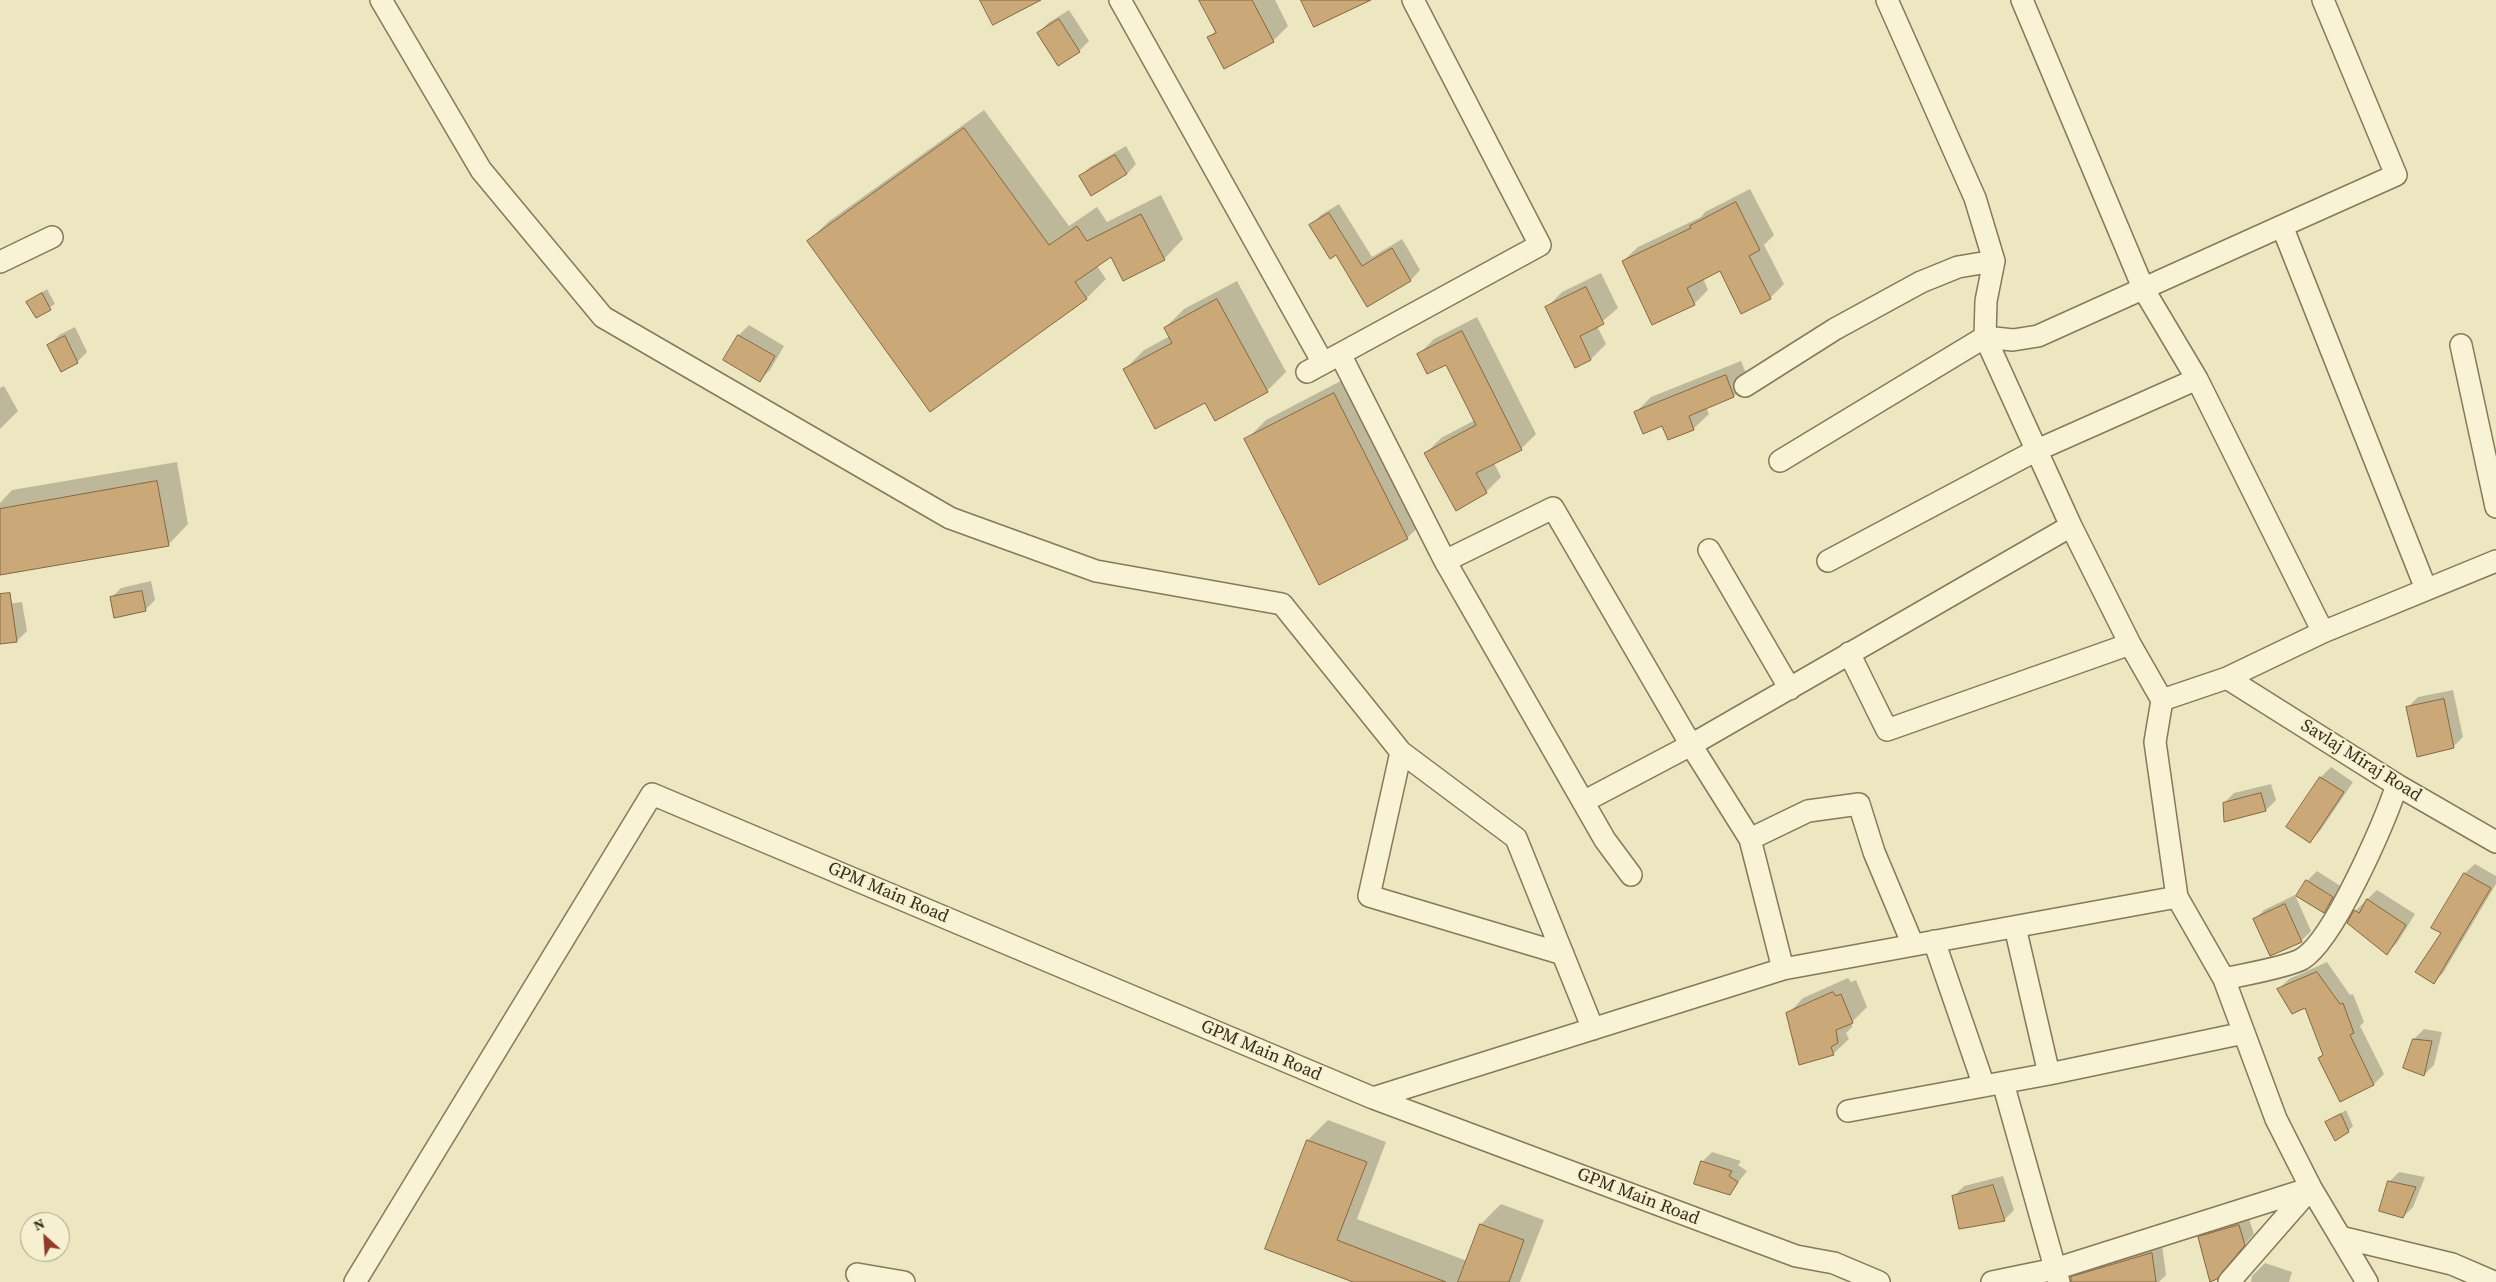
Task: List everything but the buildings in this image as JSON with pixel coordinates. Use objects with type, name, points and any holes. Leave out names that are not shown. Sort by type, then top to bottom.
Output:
[{"type":"street","points":[[381,0],[481,170],[603,317],[950,518],[1096,571],[1282,604],[1400,752],[1516,838],[1593,1029]]},
{"type":"street","points":[[1120,0],[1323,363],[1446,561],[1605,840],[1631,875]]},
{"type":"street","points":[[1323,363],[1540,244],[1413,0]]},
{"type":"street","points":[[1886,0],[1975,198],[1994,261],[1986,301],[1985,337],[2035,451],[2071,526],[2130,644],[2162,700],[2155,742],[2177,897],[2224,980],[2276,1120],[2311,1188],[2367,1282]]},
{"type":"street","points":[[2022,0],[2144,290],[2197,379],[2323,632]]},
{"type":"street","points":[[1780,461],[1985,337],[2013,340],[2038,336],[2144,290],[2396,175],[2323,0]]},
{"type":"street","points":[[2282,226],[2426,589]]},
{"type":"street","points":[[0,262],[52,237]]},
{"type":"street","points":[[1745,386],[1835,329],[1921,282],[1958,267],[1994,261]]},
{"type":"street","points":[[2461,344],[2496,507]]},
{"type":"street","points":[[1828,561],[2035,451],[2197,379]]},
{"type":"street","points":[[1446,561],[1553,508],[1691,745],[1750,839],[1783,969]]},
{"type":"street","points":[[1583,802],[1691,745],[2071,526]]},
{"type":"street","points":[[1709,550],[1790,689]]},
{"type":"street","points":[[2162,700],[2227,678],[2323,632],[2496,561]]},
{"type":"street","points":[[1849,653],[1887,730],[2130,644]]},
{"type":"street","name":"Savlaj Miraj Road","points":[[2227,678],[2397,785],[2496,842]]},
{"type":"street","points":[[1400,752],[1369,896],[1563,954]]},
{"type":"street","points":[[2224,980],[2301,959],[2316,947],[2348,896],[2390,807],[2397,785]]},
{"type":"street","name":"GPM Main Road","points":[[354,1282],[652,794],[1373,1098],[1796,1256],[1834,1263],[1879,1282]]},
{"type":"street","points":[[1750,839],[1808,811],[1859,804],[1874,852],[1924,943],[1993,1084],[2057,1275]]},
{"type":"street","points":[[1373,1098],[1783,969],[2177,897]]},
{"type":"street","points":[[2015,927],[2048,1074]]},
{"type":"street","points":[[1848,1112],[2048,1074],[2244,1033]]},
{"type":"street","points":[[1992,1282],[2057,1275],[2311,1188]]},
{"type":"street","points":[[2229,1282],[2311,1188]]},
{"type":"street","points":[[2340,1237],[2452,1264],[2494,1282]]},
{"type":"street","points":[[1834,1263],[1843,1282]]},
{"type":"street","points":[[857,1274],[904,1282]]}]
